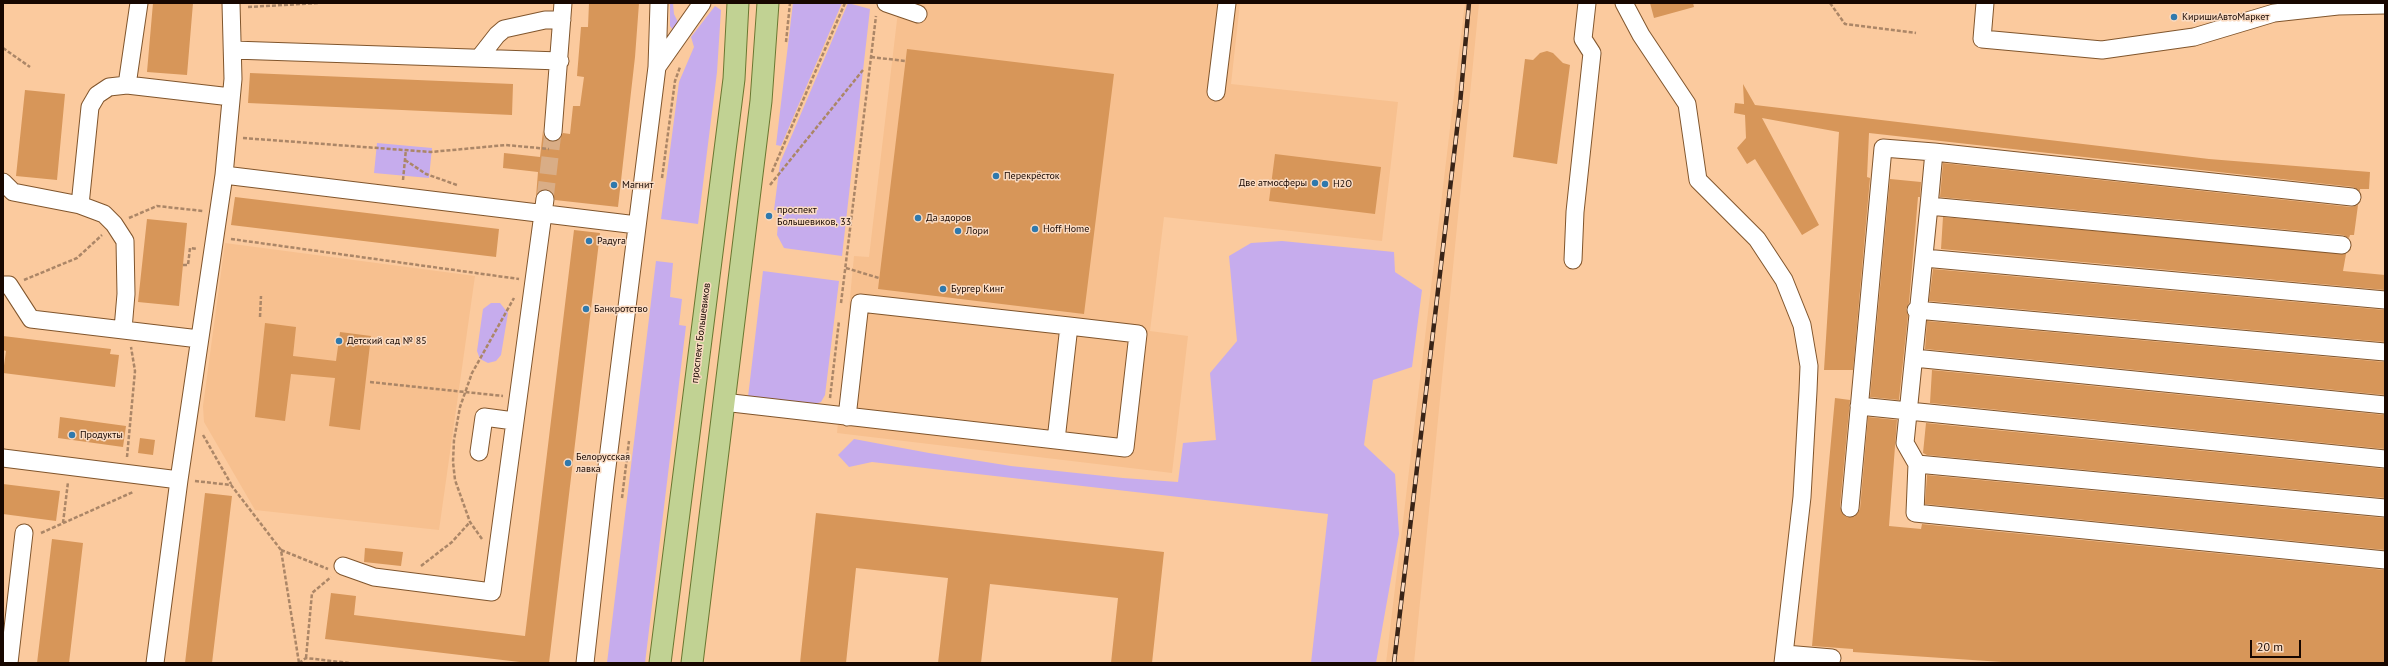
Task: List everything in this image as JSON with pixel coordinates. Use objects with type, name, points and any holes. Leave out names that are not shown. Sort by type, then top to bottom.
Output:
[{"type":"main road","name":"проспект Большевиков","points":[[660,663],[734,79],[738,3]]},
{"type":"main road","points":[[692,663],[760,107],[768,3]]},
{"type":"main road","points":[[664,632],[695,637]]},
{"type":"street","points":[[127,85],[139,3]]},
{"type":"street","points":[[553,132],[560,61],[563,3]]},
{"type":"street","points":[[585,663],[636,225],[657,67],[659,3]]},
{"type":"street","points":[[657,67],[702,3]]},
{"type":"street","points":[[1216,92],[1227,3]]},
{"type":"street","points":[[1573,260],[1575,212],[1592,53],[1583,39],[1587,3]]},
{"type":"street","points":[[1624,3],[1641,35],[1687,104],[1698,180],[1757,239],[1784,280],[1802,325],[1809,366],[1808,391],[1802,497],[1784,658],[1832,658]]},
{"type":"street","points":[[1985,3],[1982,39],[2102,50],[2194,37],[2274,13],[2338,6],[2385,5]]},
{"type":"street","points":[[155,663],[179,480],[224,175],[231,97],[233,50],[231,5]]},
{"type":"street","points":[[881,7],[918,14]]},
{"type":"street","points":[[479,58],[497,35],[504,29],[545,20],[562,20]]},
{"type":"street","points":[[233,50],[560,61]]},
{"type":"street","points":[[80,205],[90,107],[97,95],[109,87],[127,85],[231,97]]},
{"type":"street","points":[[1850,508],[1882,148],[1934,152],[2352,197]]},
{"type":"street","points":[[1934,152],[1905,443],[1917,464],[1915,513],[2385,560]]},
{"type":"street","points":[[224,175],[402,196],[544,206],[636,225]]},
{"type":"street","points":[[3,182],[13,192],[80,205],[104,214],[110,228],[125,242],[126,294],[123,329]]},
{"type":"street","points":[[339,569],[374,578],[492,592],[544,206]]},
{"type":"street","points":[[1929,206],[2342,245]]},
{"type":"street","points":[[1924,258],[2385,300]]},
{"type":"street","points":[[6,285],[31,319],[199,339]]},
{"type":"street","points":[[723,402],[1125,448],[1138,334],[860,303],[847,416]]},
{"type":"street","points":[[1918,310],[2385,352]]},
{"type":"street","points":[[1056,440],[1069,326]]},
{"type":"street","points":[[1914,358],[2385,404]]},
{"type":"street","points":[[1859,406],[2385,459]]},
{"type":"street","points":[[479,452],[484,417],[514,421]]},
{"type":"street","points":[[3,458],[179,480]]},
{"type":"street","points":[[1917,464],[2385,508]]},
{"type":"street","points":[[9,663],[24,533]]},
{"type":"path","points":[[231,5],[319,3]]},
{"type":"path","points":[[771,174],[845,3]]},
{"type":"path","points":[[1830,3],[1845,24],[1916,33]]},
{"type":"path","points":[[841,306],[871,57],[881,7]]},
{"type":"path","points":[[3,48],[30,67]]},
{"type":"path","points":[[871,57],[905,61]]},
{"type":"path","points":[[661,184],[675,81],[682,61]]},
{"type":"path","points":[[770,185],[863,70]]},
{"type":"path","points":[[228,138],[406,149],[431,152],[506,144],[551,150]]},
{"type":"path","points":[[402,196],[406,149]]},
{"type":"path","points":[[405,160],[426,174]]},
{"type":"path","points":[[6,285],[76,258],[110,228],[157,206],[218,212]]},
{"type":"path","points":[[214,236],[533,281]]},
{"type":"path","points":[[183,265],[188,265],[190,248]]},
{"type":"path","points":[[846,268],[879,278]]},
{"type":"path","points":[[260,296],[260,317]]},
{"type":"path","points":[[478,362],[506,308]]},
{"type":"path","points":[[828,414],[840,314]]},
{"type":"path","points":[[125,473],[135,371],[130,345]]},
{"type":"path","points":[[370,382],[518,398]]},
{"type":"path","points":[[622,499],[630,436]]},
{"type":"path","points":[[63,523],[70,466]]},
{"type":"path","points":[[179,480],[231,485],[281,550],[299,663],[306,658],[349,663]]},
{"type":"path","points":[[24,533],[37,535],[135,491]]},
{"type":"path","points":[[401,581],[452,542],[470,522]]},
{"type":"path","points":[[281,550],[339,569]]},
{"type":"path","points":[[306,658],[312,593],[339,569]]},
{"type":"shaded area","points":[[670,3],[673,3],[674,14],[679,24],[673,30],[670,26]]},
{"type":"shaded area","points":[[793,3],[842,3],[781,146],[776,145]]},
{"type":"shaded area","points":[[848,3],[870,9],[842,256],[784,248],[777,235],[779,211],[774,210],[780,163]]},
{"type":"shaded area","points":[[899,3],[1240,3],[1231,84],[1398,102],[1382,241],[1164,217],[1150,331],[1188,336],[1172,473],[837,433],[854,256],[869,257]]},
{"type":"shaded area","points":[[1465,3],[1479,3],[1414,663],[1386,663]]},
{"type":"shaded area","points":[[715,6],[721,10],[717,72],[698,224],[661,219],[679,82],[694,47],[691,37]]},
{"type":"shaded area","points":[[377,143],[432,148],[429,178],[374,173]]},
{"type":"shaded area","points":[[1282,241],[1394,252],[1395,272],[1422,290],[1412,367],[1373,380],[1364,445],[1395,474],[1399,534],[1376,663],[1311,663],[1328,514],[872,462],[849,467],[838,455],[854,439],[1011,466],[1123,478],[1178,482],[1183,443],[1216,440],[1210,373],[1237,341],[1229,256],[1251,243]]},
{"type":"shaded area","name":"Детский сад № 85","points":[[225,243],[475,276],[439,530],[255,510],[204,422],[203,406]]},
{"type":"shaded area","points":[[656,261],[673,263],[670,297],[682,299],[679,325],[686,326],[645,663],[607,663]]},
{"type":"shaded area","points":[[763,271],[839,281],[825,395],[821,402],[815,404],[748,397]]},
{"type":"shaded area","points":[[491,303],[500,303],[508,313],[501,355],[496,361],[488,363],[480,359],[477,351],[483,309]]},
{"type":"building","points":[[153,3],[193,3],[187,75],[147,72]]},
{"type":"building","points":[[589,3],[639,3],[635,57],[618,207],[555,200],[551,191],[546,189],[541,190],[536,197],[538,172],[503,168],[504,153],[540,157],[543,131],[544,137],[552,142],[558,141],[563,133],[570,134],[573,106],[580,106],[584,77],[577,76],[581,27],[588,27]]},
{"type":"building","points":[[1650,3],[1693,3],[1694,7],[1654,18]]},
{"type":"building","name":"Перекрёсток","points":[[907,49],[1114,74],[1084,314],[878,289]]},
{"type":"building","points":[[1547,51],[1553,53],[1563,63],[1570,65],[1557,164],[1513,157],[1525,59],[1533,60],[1540,53]]},
{"type":"building","points":[[250,73],[513,84],[512,115],[248,103]]},
{"type":"building","points":[[1743,84],[1755,105],[2209,159],[2370,172],[2369,189],[2360,189],[2360,191],[2353,187],[1869,133],[1867,177],[1870,178],[1853,370],[1824,370],[1839,132],[1762,118],[1819,225],[1802,235],[1755,159],[1747,164],[1737,148],[1746,138],[1745,115],[1734,113],[1735,103],[1744,104]]},
{"type":"building","points":[[25,90],[65,94],[57,180],[16,176]]},
{"type":"building","name":"H2O","points":[[1275,154],[1381,167],[1375,214],[1269,201]]},
{"type":"building","points":[[1943,163],[2351,207],[2358,205],[2354,235],[2350,235],[2349,238],[2343,235],[1940,197]]},
{"type":"building","points":[[1890,179],[1921,182],[1920,197],[1918,197],[1909,303],[1906,309],[1908,315],[1899,400],[1870,397]]},
{"type":"building","points":[[235,197],[499,229],[496,257],[231,225]]},
{"type":"building","points":[[1943,217],[2346,254],[2343,271],[2385,275],[2385,290],[1941,249]]},
{"type":"building","points":[[147,219],[187,223],[179,306],[138,302]]},
{"type":"building","points":[[574,230],[600,233],[549,663],[528,663],[325,639],[331,593],[356,596],[354,615],[525,636]]},
{"type":"building","points":[[1933,269],[2385,310],[2385,342],[1929,301]]},
{"type":"building","points":[[1927,321],[2385,362],[2385,395],[1925,349]]},
{"type":"building","points":[[265,323],[296,327],[293,356],[336,361],[340,332],[371,336],[360,430],[329,426],[335,378],[291,374],[285,421],[255,417]]},
{"type":"building","points":[[3,336],[111,349],[110,354],[119,355],[115,387],[3,373],[6,351],[3,350]]},
{"type":"building","points":[[1932,370],[2385,415],[2385,449],[1930,403]]},
{"type":"building","points":[[1835,398],[1850,400],[1840,507],[1845,516],[1854,517],[1860,509],[1868,417],[1897,420],[1889,526],[1921,529],[1922,524],[2385,570],[2385,663],[2017,663],[1853,652],[1853,649],[1812,646]]},
{"type":"building","points":[[60,417],[126,426],[123,447],[58,438]]},
{"type":"building","points":[[1926,423],[2385,469],[2385,498],[1927,455],[1923,453]]},
{"type":"building","points":[[140,438],[155,440],[153,455],[138,453]]},
{"type":"building","points":[[1927,475],[2385,518],[2385,550],[1925,504]]},
{"type":"building","points":[[3,484],[60,491],[56,521],[3,514]]},
{"type":"building","points":[[205,493],[232,496],[212,663],[185,663]]},
{"type":"building","points":[[816,513],[1164,552],[1152,663],[1111,663],[1118,598],[990,584],[981,663],[938,663],[948,578],[856,568],[846,663],[800,663]]},
{"type":"building","points":[[52,539],[83,543],[69,663],[37,663]]},
{"type":"building","points":[[365,548],[403,552],[401,566],[364,562]]},
{"type":"tunnel","points":[[545,199],[553,132]]},
{"type":"railway","points":[[1394,663],[1460,104],[1469,3]]},
{"type":"place","name":"КиришиАвтоМаркет","points":[[2174,17]]},
{"type":"place","name":"Перекрёсток","points":[[996,176]]},
{"type":"place","name":"Две атмосферы","points":[[1315,183]]},
{"type":"place","name":"H2O","points":[[1325,184]]},
{"type":"place","name":"Магнит","points":[[614,185]]},
{"type":"place","name":"проспект Большевиков, 33","points":[[769,216]]},
{"type":"place","name":"Да здоров","points":[[918,218]]},
{"type":"place","name":"Hoff Home","points":[[1035,229]]},
{"type":"place","name":"Лори","points":[[958,231]]},
{"type":"place","name":"Радуга","points":[[589,241]]},
{"type":"place","name":"Бургер Кинг","points":[[943,289]]},
{"type":"place","name":"Банкротство","points":[[586,309]]},
{"type":"place","name":"Детский сад № 85","points":[[339,341]]},
{"type":"place","name":"Продукты","points":[[72,435]]},
{"type":"place","name":"Белорусская лавка","points":[[568,463]]}]
